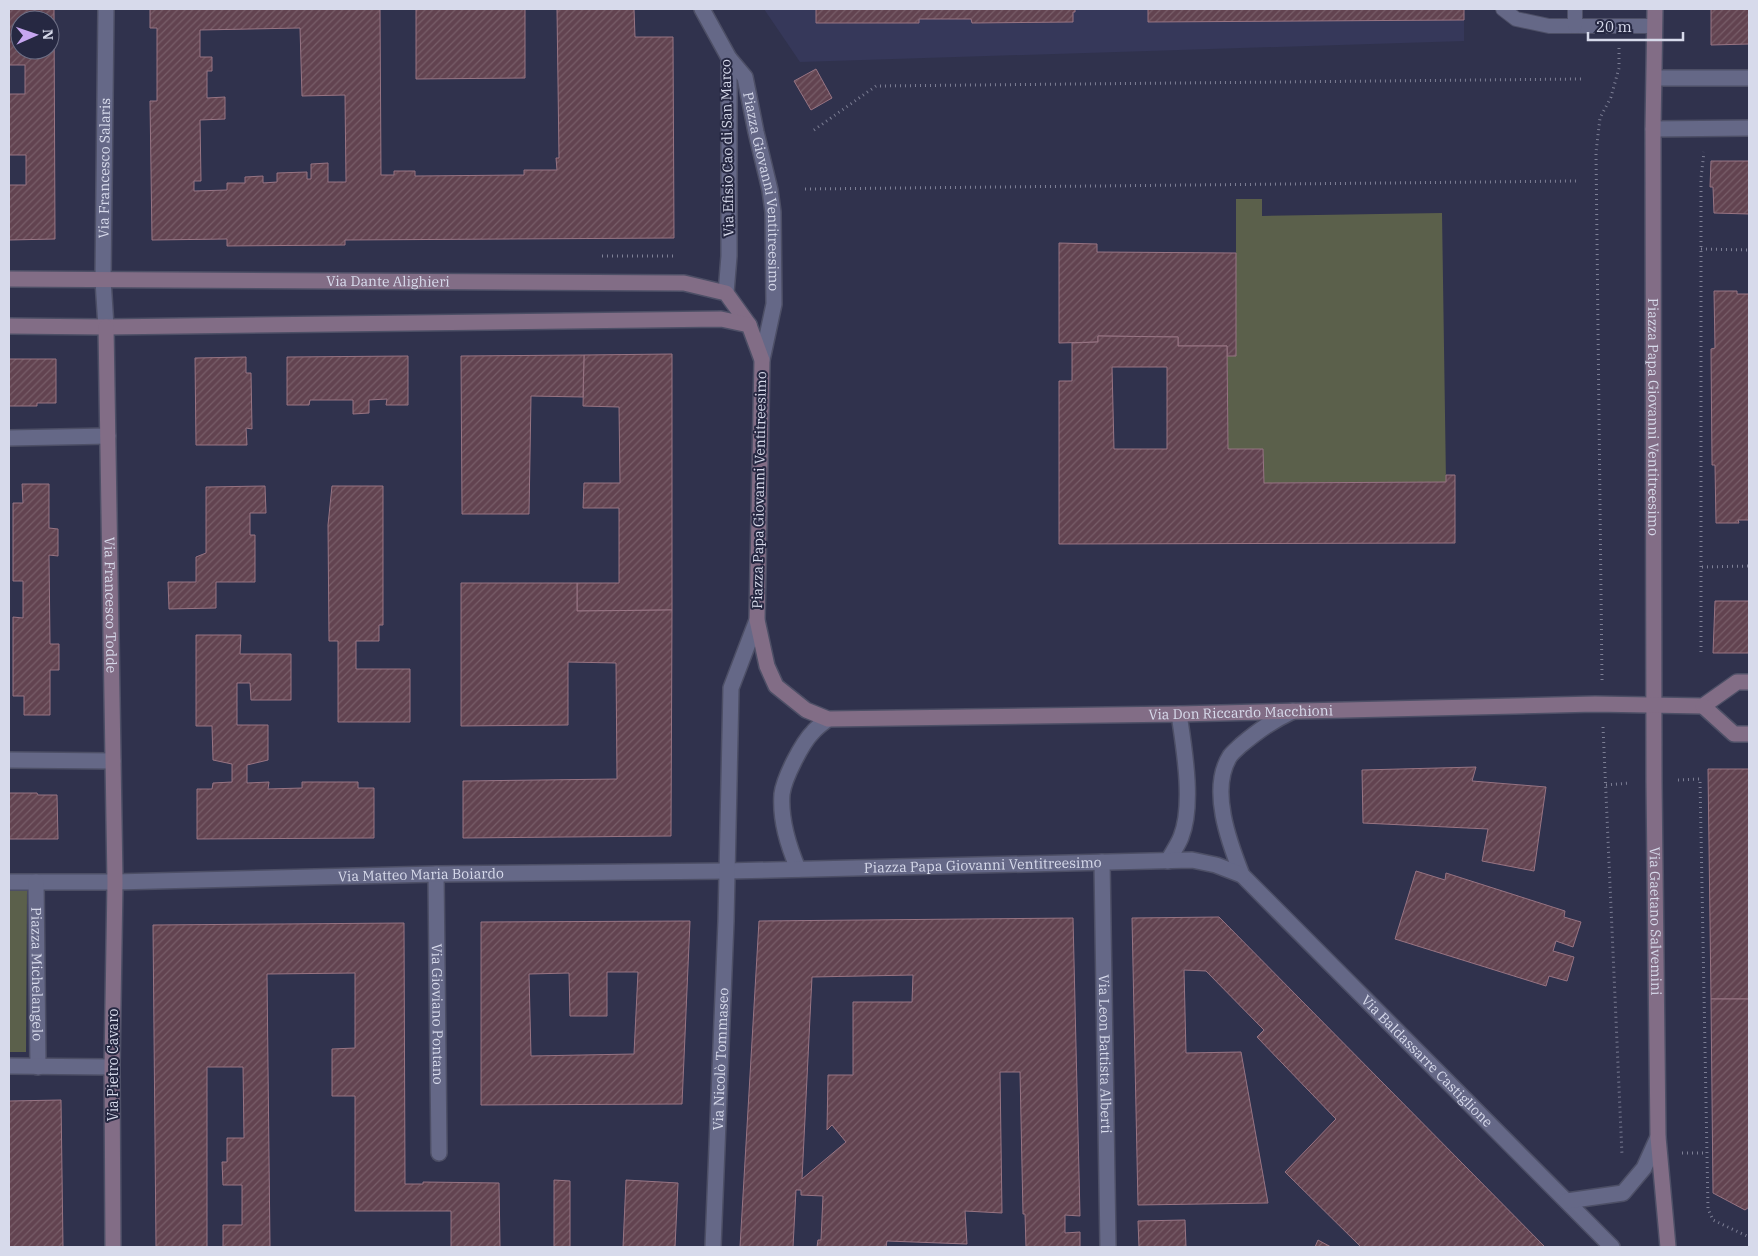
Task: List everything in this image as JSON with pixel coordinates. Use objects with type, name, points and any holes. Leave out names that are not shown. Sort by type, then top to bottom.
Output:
[{"type":"street","name":"Via Francesco Salaris","points":[[106,9],[103,280],[106,327]]},
{"type":"street","name":"Via Efisio Cao di San Marco","points":[[702,9],[729,58],[729,256],[726,294]]},
{"type":"street","name":"Piazza Papa Giovanni Ventitreesimo","points":[[1654,705],[1653,129],[1655,9]]},
{"type":"street","name":"Piazza Giovanni Ventitreesimo","points":[[729,58],[745,78],[771,197],[774,304],[762,360]]},
{"type":"street","points":[[1655,78],[1749,78]]},
{"type":"street","points":[[1653,129],[1749,128]]},
{"type":"street","name":"Via Dante Alighieri","points":[[9,279],[684,283],[726,294]]},
{"type":"street","points":[[726,294],[749,325],[762,360]]},
{"type":"street","points":[[9,326],[106,327],[695,319],[721,319],[749,325]]},
{"type":"street","name":"Via Francesco Todde","points":[[106,327],[115,882]]},
{"type":"street","name":"Piazza Papa Giovanni Ventitreesimo","points":[[762,360],[757,620],[767,666],[776,686],[806,710],[828,720]]},
{"type":"street","points":[[9,438],[108,436]]},
{"type":"street","name":"Piazza Papa Giovanni Ventitreesimo","points":[[757,620],[731,688],[727,872],[1192,860],[1242,875]]},
{"type":"street","points":[[1749,682],[1737,682],[1703,706],[1734,734],[1749,734]]},
{"type":"street","name":"Via Don Riccardo Macchioni","points":[[828,720],[1595,704],[1703,706]]},
{"type":"street","name":"Via Gaetano Salvemini","points":[[1654,705],[1658,1137],[1668,1247]]},
{"type":"street","points":[[1242,875],[1230,846],[1223,815],[1221,788],[1224,769],[1231,755],[1266,724],[1293,711]]},
{"type":"street","points":[[1168,861],[1182,837],[1187,810],[1187,788],[1179,714]]},
{"type":"street","points":[[798,869],[790,850],[784,824],[782,792],[793,762],[812,732],[828,720]]},
{"type":"street","points":[[9,760],[113,761]]},
{"type":"street","name":"Via Leon Battista Alberti","points":[[1102,862],[1108,1247]]},
{"type":"street","name":"Via Matteo Maria Boiardo","points":[[115,882],[436,874],[727,872]]},
{"type":"street","name":"Via Nicolò Tommaseo","points":[[713,1247],[727,872]]},
{"type":"street","name":"Via Gioviano Pontano","points":[[436,874],[439,1153]]},
{"type":"street","name":"Via Baldassarre Castiglione","points":[[1242,875],[1612,1247]]},
{"type":"street","points":[[9,882],[115,882]]},
{"type":"street","name":"Piazza Michelangelo","points":[[36,882],[38,1067]]},
{"type":"street","name":"Via Pietro Cavaro","points":[[113,1247],[112,1067],[115,882]]},
{"type":"street","points":[[9,1066],[112,1067]]},
{"type":"street","name":"Via Gaetano Salvemini","points":[[1623,1193],[1644,1168],[1658,1137]]},
{"type":"street","points":[[1567,1202],[1623,1193]]},
{"type":"lane","points":[[1503,9],[1516,19],[1549,26],[1655,26]]},
{"type":"lane","points":[[1575,9],[1575,26]]},
{"type":"path","points":[[1602,653],[1596,152],[1600,118],[1611,97],[1619,68],[1619,26]]},
{"type":"path","points":[[814,130],[876,86],[1581,79]]},
{"type":"path","points":[[1701,652],[1700,249],[1701,178],[1704,150]]},
{"type":"path","points":[[806,189],[1577,181]]},
{"type":"path","points":[[1700,249],[1749,250]]},
{"type":"path","points":[[1702,567],[1749,566]]},
{"type":"path","points":[[1606,774],[1623,1193]]},
{"type":"path","points":[[1700,779],[1708,1209],[1713,1220],[1749,1237]]},
{"type":"shaded area","points":[[764,9],[1464,9],[1464,41],[800,62]]},
{"type":"green space","points":[[1236,199],[1262,199],[1262,216],[1442,213],[1446,482],[1264,483],[1263,449],[1228,449],[1227,356],[1236,356]]},
{"type":"green space","points":[[9,889],[27,889],[26,1052],[9,1052]]},
{"type":"building","points":[[9,9],[54,9],[10,10],[10,60],[54,60],[55,239],[9,240],[9,185],[26,185],[26,155],[9,155],[9,94],[25,94],[25,65],[9,65]]},
{"type":"building","points":[[150,9],[380,9],[381,175],[394,175],[394,171],[415,171],[415,176],[524,175],[524,170],[557,170],[556,158],[559,158],[557,9],[634,9],[635,37],[673,37],[674,238],[345,240],[345,245],[227,246],[227,239],[152,240],[150,101],[157,101],[157,28],[150,28]],"holes":[[[300,28],[302,96],[345,95],[346,182],[328,182],[328,163],[311,164],[311,179],[307,179],[307,172],[277,173],[277,182],[263,183],[263,176],[245,177],[245,183],[227,183],[227,190],[194,191],[194,181],[201,181],[200,120],[225,119],[225,97],[207,98],[207,71],[212,71],[212,57],[200,57],[200,30]]]},
{"type":"building","points":[[416,9],[525,9],[525,78],[416,79]]},
{"type":"building","points":[[816,9],[1075,9],[1075,12],[1073,12],[1073,22],[972,23],[971,19],[919,19],[919,23],[816,23]]},
{"type":"building","points":[[1148,9],[1464,9],[1464,20],[1148,22]]},
{"type":"building","points":[[1711,9],[1749,9],[1749,44],[1711,45]]},
{"type":"building","points":[[816,69],[832,98],[811,110],[794,81]]},
{"type":"building","points":[[1711,161],[1749,161],[1749,214],[1714,213],[1713,187],[1710,187]]},
{"type":"building","points":[[1059,243],[1097,244],[1097,252],[1236,253],[1236,356],[1227,356],[1227,346],[1178,346],[1178,337],[1098,336],[1098,342],[1059,343]]},
{"type":"building","points":[[1714,291],[1737,291],[1737,294],[1749,294],[1749,520],[1738,520],[1739,523],[1716,523],[1715,465],[1712,465],[1711,349],[1715,348]]},
{"type":"building","points":[[1098,336],[1178,337],[1178,346],[1227,346],[1228,449],[1263,449],[1264,483],[1446,482],[1446,475],[1455,475],[1455,543],[1059,544],[1059,381],[1072,381],[1072,343],[1098,342]],"holes":[[[1112,367],[1167,367],[1167,449],[1114,449]]]},
{"type":"building","points":[[672,354],[672,610],[577,611],[577,583],[619,583],[619,508],[583,508],[584,483],[620,483],[619,407],[583,406],[584,355]]},
{"type":"building","points":[[584,355],[583,397],[531,396],[529,514],[462,514],[461,356]]},
{"type":"building","points":[[408,356],[408,405],[386,405],[387,399],[369,400],[369,413],[353,414],[353,400],[310,400],[309,405],[287,405],[287,357]]},
{"type":"building","points":[[246,357],[246,373],[251,373],[252,429],[246,428],[247,445],[196,445],[195,358]]},
{"type":"building","points":[[9,359],[56,359],[56,403],[37,403],[37,406],[9,406]]},
{"type":"building","points":[[22,484],[49,484],[49,528],[58,529],[58,556],[49,555],[50,644],[59,644],[59,670],[50,670],[50,715],[24,715],[24,696],[13,696],[13,617],[23,618],[23,581],[13,581],[13,503],[23,503]]},
{"type":"building","points":[[265,486],[266,513],[250,513],[250,535],[255,535],[255,582],[216,582],[216,608],[169,609],[168,582],[196,582],[196,557],[206,553],[206,487]]},
{"type":"building","points":[[332,486],[383,486],[383,625],[379,625],[379,641],[356,641],[356,669],[410,669],[410,722],[338,722],[338,641],[329,641],[328,525]]},
{"type":"building","points":[[461,583],[577,583],[577,611],[672,610],[671,836],[463,838],[463,781],[617,779],[616,663],[568,662],[568,725],[461,726]]},
{"type":"building","points":[[1715,601],[1749,601],[1749,653],[1713,653]]},
{"type":"building","points":[[196,635],[241,635],[240,654],[291,654],[291,700],[251,700],[250,683],[237,683],[237,725],[268,725],[268,760],[247,765],[247,783],[269,782],[268,789],[302,788],[302,782],[358,782],[358,788],[374,788],[374,838],[197,839],[197,789],[212,789],[213,783],[232,782],[232,764],[213,760],[212,726],[196,726]]},
{"type":"building","points":[[1476,767],[1472,781],[1546,787],[1534,871],[1482,861],[1488,829],[1363,823],[1362,770]]},
{"type":"building","points":[[1708,769],[1749,769],[1749,999],[1711,999]]},
{"type":"building","points":[[9,793],[57,795],[58,839],[9,839]]},
{"type":"building","points":[[1416,871],[1445,880],[1446,873],[1565,911],[1564,917],[1581,922],[1573,947],[1556,941],[1553,951],[1574,957],[1567,981],[1549,976],[1546,986],[1395,939]]},
{"type":"building","points":[[1219,917],[1545,1247],[1361,1247],[1285,1172],[1336,1119],[1257,1037],[1264,1030],[1206,971],[1184,970],[1186,1053],[1241,1052],[1268,1203],[1138,1205],[1132,918]]},
{"type":"building","points":[[1073,918],[1080,1216],[1065,1215],[1065,1233],[1080,1232],[1080,1247],[1026,1247],[1025,1214],[1023,1214],[1020,1072],[1000,1072],[1002,1213],[965,1211],[967,1244],[887,1241],[886,1247],[817,1247],[818,1240],[821,1240],[823,1196],[801,1195],[801,1190],[796,1190],[793,1247],[740,1247],[759,921]],"holes":[[[913,975],[912,1002],[853,1002],[853,1075],[828,1075],[827,1130],[832,1125],[846,1142],[802,1179],[812,977]]]},
{"type":"building","points":[[690,921],[682,1104],[481,1105],[481,922]],"holes":[[[607,972],[638,972],[634,1054],[531,1056],[529,974],[569,973],[570,1016],[607,1016]]]},
{"type":"building","points":[[404,923],[405,1184],[423,1184],[423,1182],[499,1183],[500,1247],[451,1247],[451,1211],[355,1211],[355,1096],[332,1096],[332,1049],[355,1048],[355,973],[267,974],[270,1247],[223,1247],[223,1225],[242,1225],[242,1185],[223,1185],[222,1162],[227,1162],[227,1138],[244,1138],[243,1067],[207,1067],[207,1247],[156,1247],[153,925]]},
{"type":"building","points":[[1711,999],[1749,999],[1749,1207],[1745,1210],[1713,1193]]},
{"type":"building","points":[[61,1100],[63,1247],[9,1247],[9,1101]]},
{"type":"building","points":[[554,1180],[570,1181],[570,1247],[554,1247]]},
{"type":"building","points":[[626,1180],[678,1183],[675,1247],[623,1247]]},
{"type":"building","points":[[1185,1220],[1186,1247],[1139,1247],[1138,1221]]},
{"type":"building","points":[[1318,1240],[1331,1247],[1315,1247]]}]
